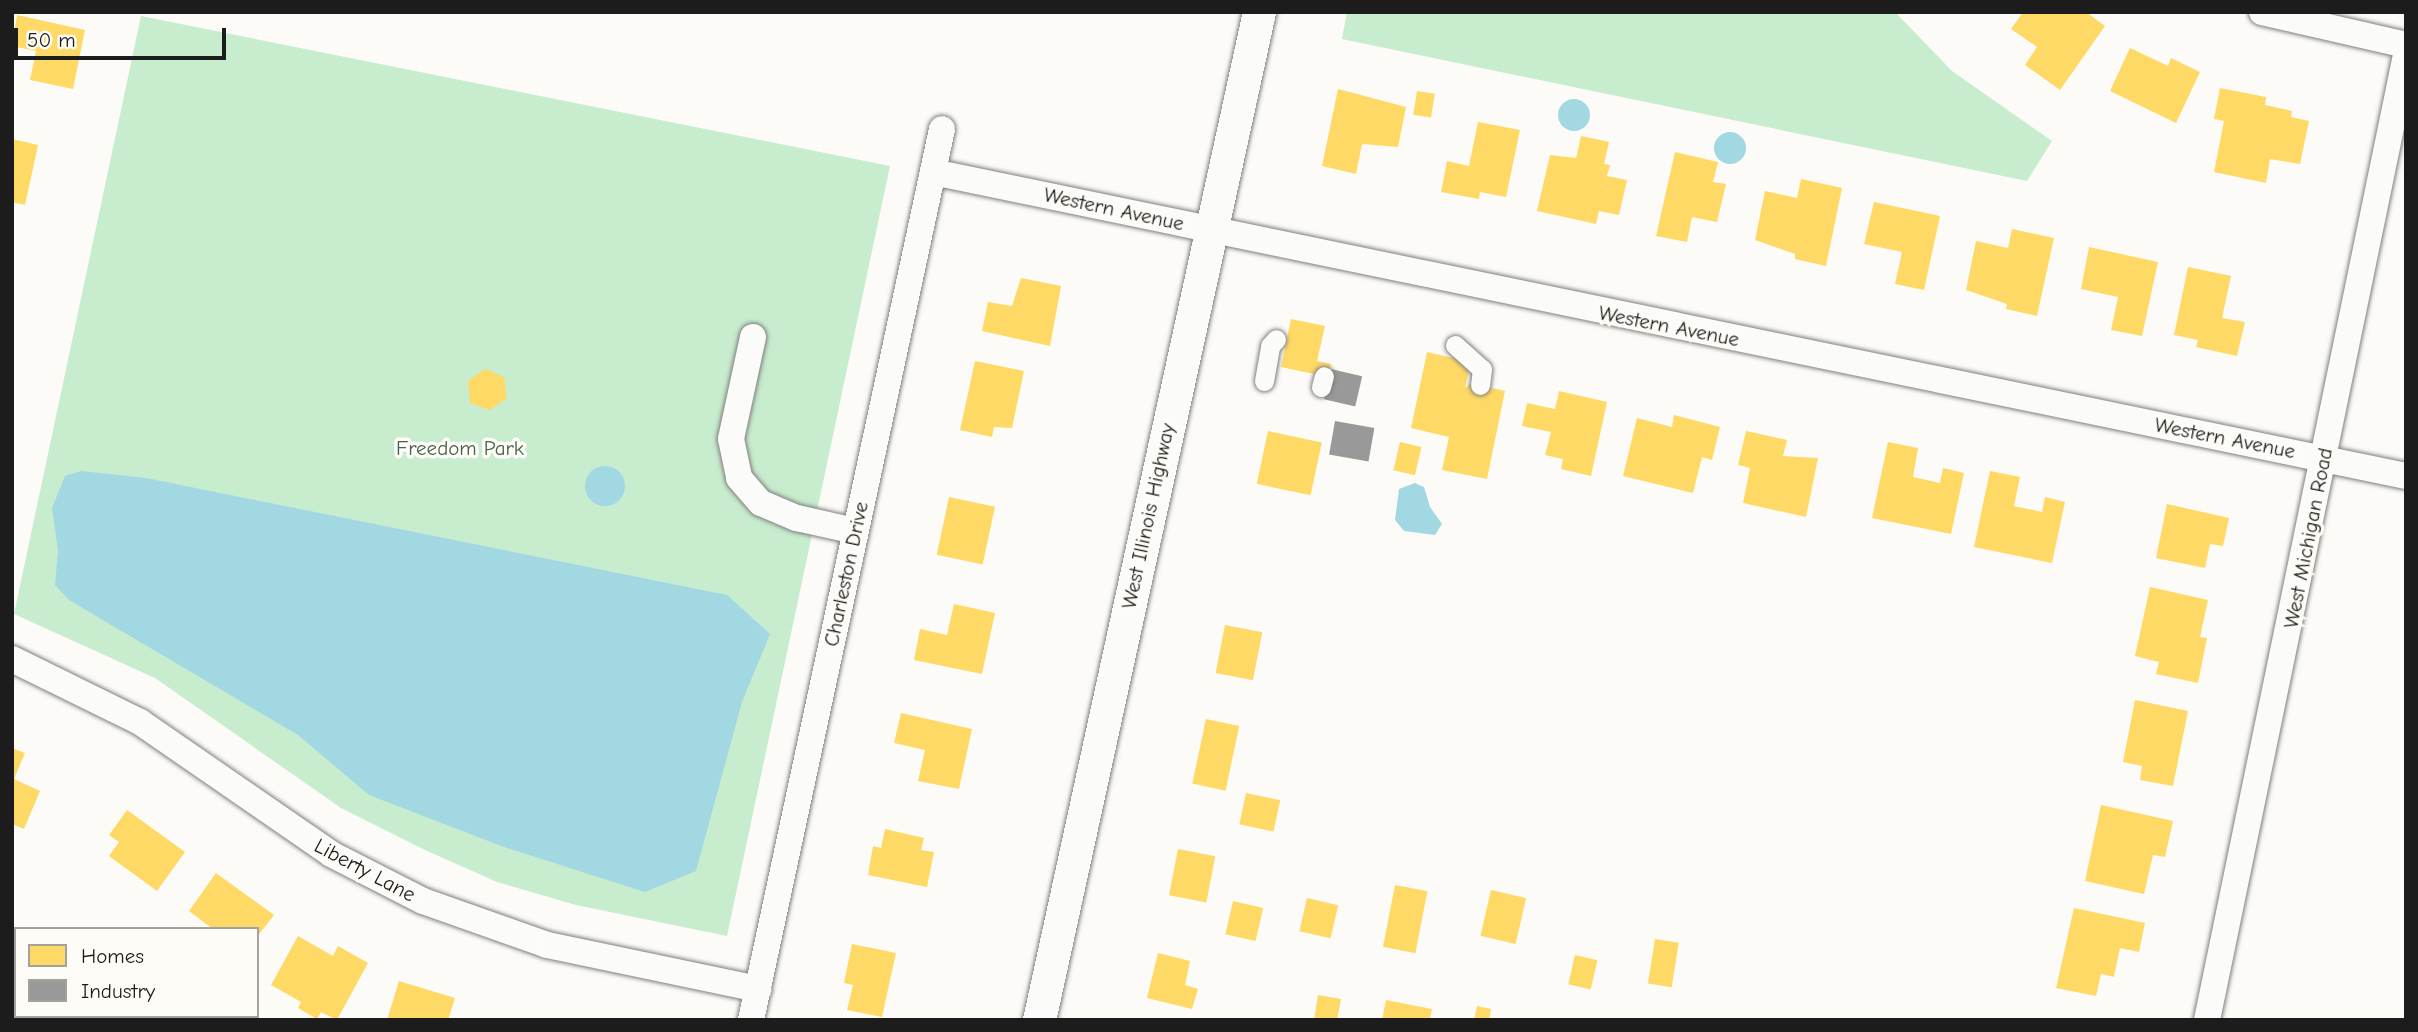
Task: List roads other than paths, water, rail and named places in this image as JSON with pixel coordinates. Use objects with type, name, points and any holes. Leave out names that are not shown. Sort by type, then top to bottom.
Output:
[{"type":"street","name":"West Illinois Highway","points":[[1039,1020],[1209,228],[1259,12]]},
{"type":"street","points":[[2262,12],[2406,45]]},
{"type":"street","name":"West Michigan Road","points":[[2207,1020],[2406,55]]},
{"type":"street","name":"Charleston Drive","points":[[751,1020],[942,129]]},
{"type":"street","name":"Western Avenue","points":[[933,172],[2406,476]]},
{"type":"street","points":[[752,337],[731,439],[739,478],[761,503],[797,518],[855,531]]},
{"type":"street","points":[[1264,381],[1270,346],[1276,339]]},
{"type":"street","points":[[1455,345],[1482,369],[1480,385]]},
{"type":"street","name":"Liberty Lane","points":[[12,659],[140,722],[331,854],[423,901],[547,945],[758,989]]},
{"type":"water","points":[[1574,99],[1585,104],[1590,115],[1585,126],[1574,131],[1563,126],[1558,115],[1563,104]]},
{"type":"water","points":[[1730,132],[1741,137],[1746,148],[1741,159],[1730,164],[1719,159],[1714,148],[1719,137]]},
{"type":"water","points":[[605,466],[619,472],[625,486],[619,500],[605,506],[591,500],[585,486],[591,472]]},
{"type":"water","points":[[81,471],[146,478],[727,595],[770,634],[742,702],[696,871],[645,892],[504,847],[369,795],[298,735],[69,600],[55,585],[58,550],[52,508],[65,476]]},
{"type":"water","points":[[1415,483],[1424,487],[1430,507],[1442,524],[1435,535],[1404,531],[1395,520],[1399,489]]},
{"type":"park label","name":"Freedom Park","points":[[460,448]]}]
